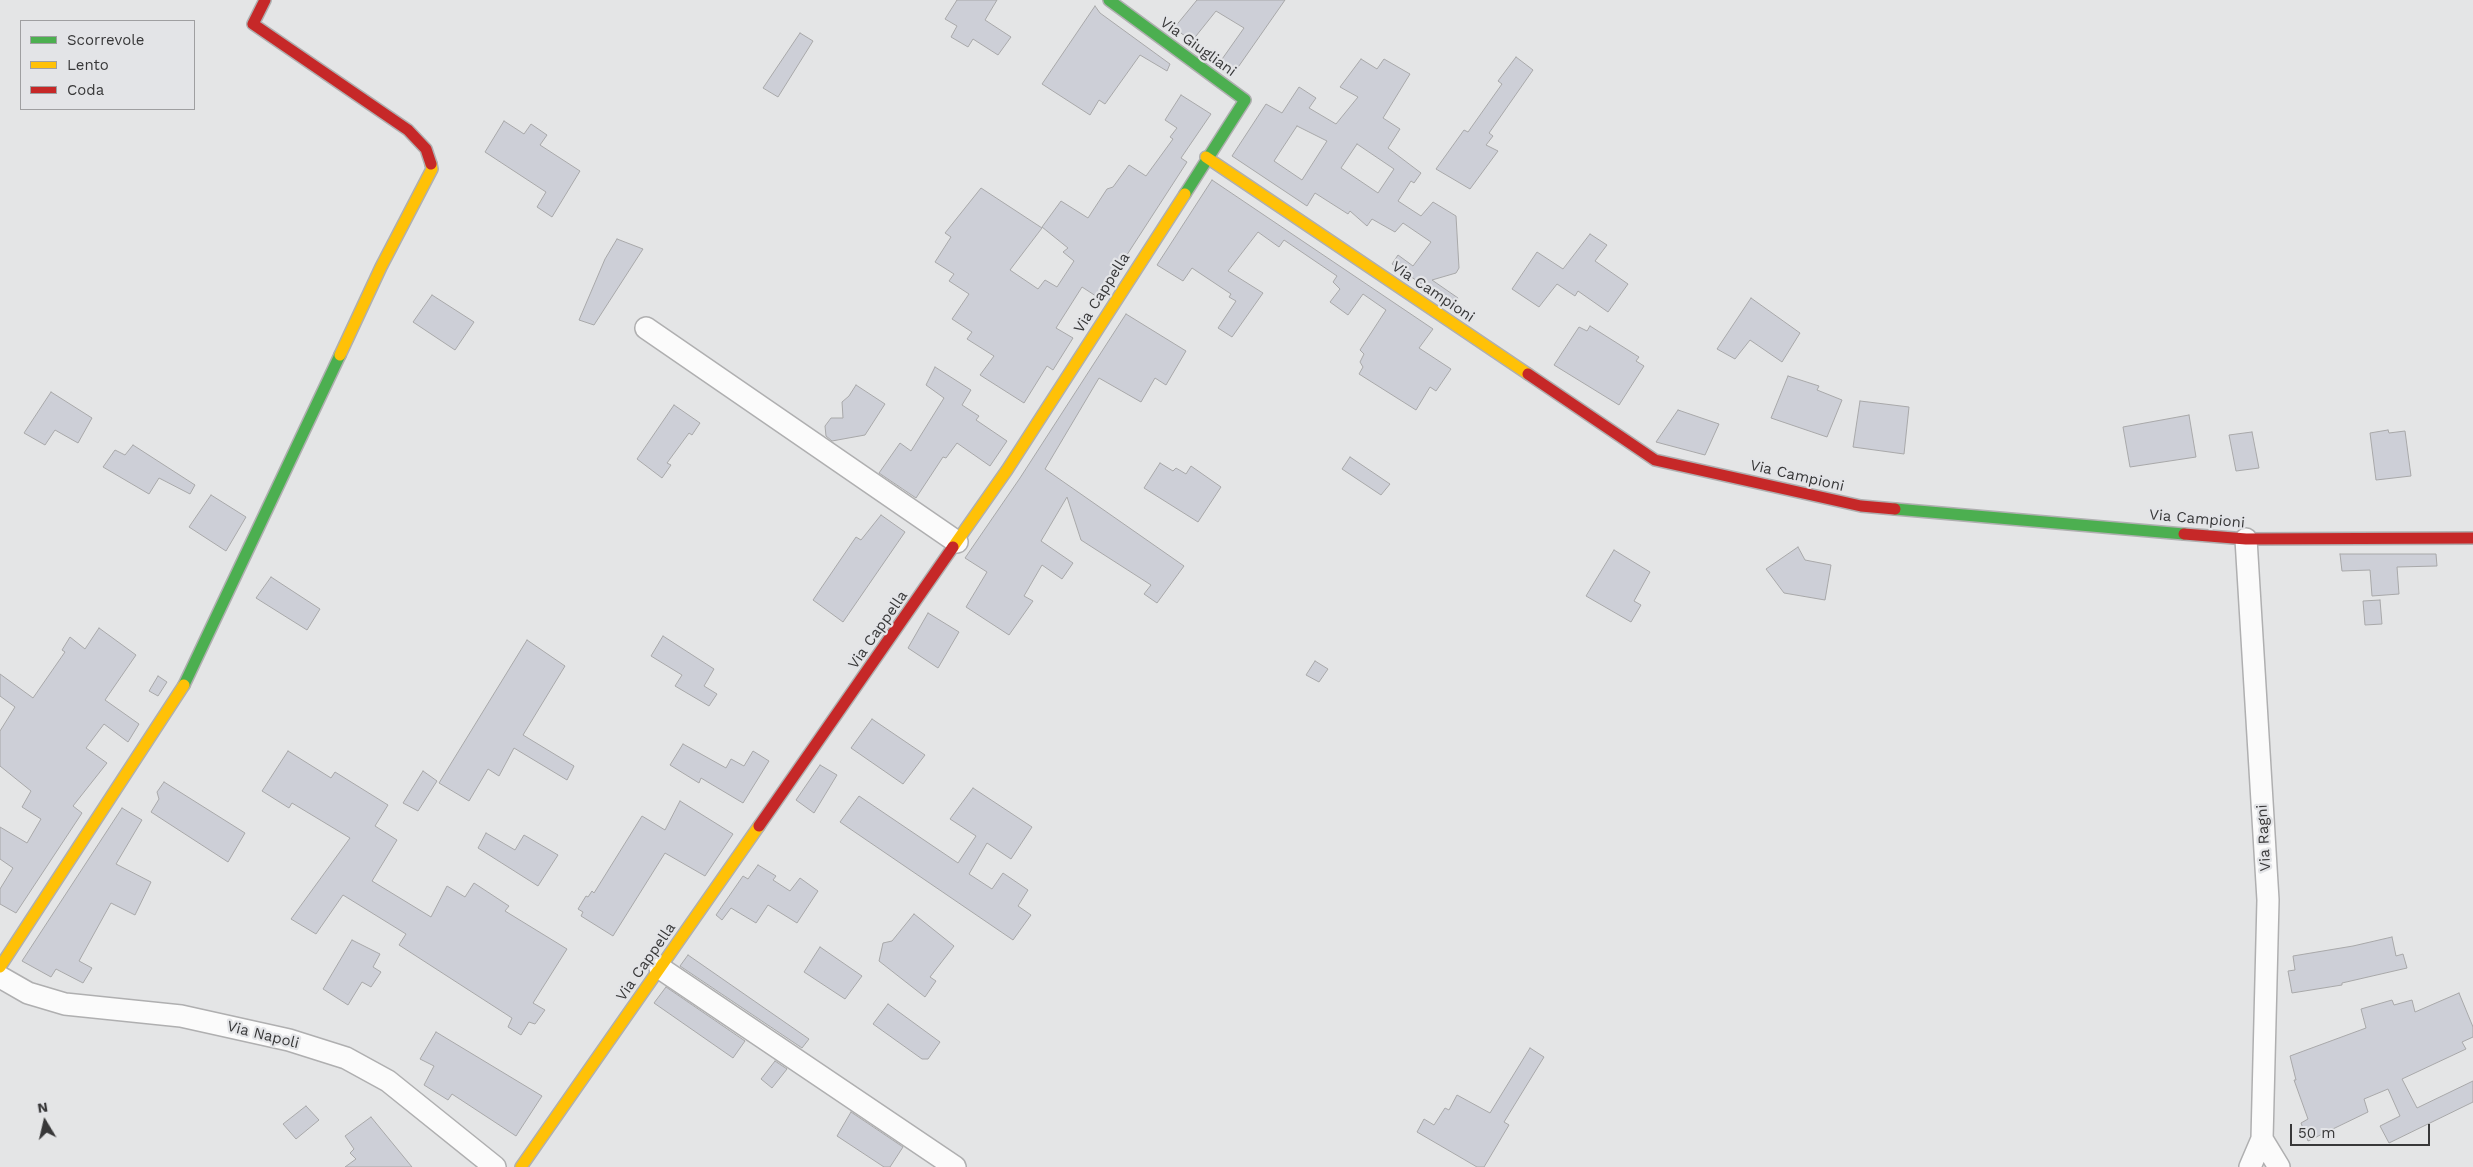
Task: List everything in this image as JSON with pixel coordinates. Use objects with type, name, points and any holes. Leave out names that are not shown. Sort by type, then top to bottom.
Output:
[{"type":"street","points":[[0,967],[190,675],[381,266],[432,169],[426,149],[408,130],[253,24],[265,0]]},
{"type":"street","name":"Via Giugliani","points":[[1109,0],[1245,100]]},
{"type":"street","name":"Via Cappella","points":[[521,1167],[1007,470],[1245,100]]},
{"type":"street","name":"Via Campioni","points":[[1206,158],[1655,460],[1861,506],[2246,539],[2473,538]]},
{"type":"street","points":[[646,328],[957,542]]},
{"type":"street","name":"Via Ragni","points":[[2246,539],[2268,900],[2262,1139],[2250,1167]]},
{"type":"street","points":[[660,968],[955,1167]]},
{"type":"street","name":"Via Napoli","points":[[0,977],[28,993],[65,1004],[181,1016],[289,1040],[346,1058],[388,1081],[495,1167]]},
{"type":"street","points":[[2262,1139],[2280,1167]]},
{"type":"building","points":[[957,0],[997,0],[985,20],[1011,37],[998,55],[973,39],[968,47],[951,37],[957,26],[945,19]]},
{"type":"building","points":[[1197,0],[1285,0],[1234,73],[1220,62],[1244,28],[1216,11],[1192,41],[1174,28]]},
{"type":"building","points":[[1095,6],[1100,13],[1170,64],[1167,71],[1140,55],[1105,104],[1099,100],[1090,115],[1042,84]]},
{"type":"building","points":[[800,33],[813,41],[778,97],[763,88]]},
{"type":"building","points":[[1516,57],[1533,70],[1489,133],[1493,136],[1486,145],[1498,151],[1470,189],[1436,169],[1464,130],[1468,132],[1502,84],[1498,81]]},
{"type":"building","points":[[1361,59],[1377,69],[1384,59],[1410,74],[1383,118],[1400,129],[1388,148],[1421,173],[1414,183],[1411,181],[1398,201],[1421,216],[1433,202],[1456,216],[1459,268],[1456,273],[1432,280],[1458,298],[1453,305],[1392,264],[1398,255],[1413,266],[1431,242],[1403,223],[1395,232],[1372,219],[1367,226],[1350,211],[1348,214],[1315,193],[1307,206],[1232,156],[1266,104],[1282,113],[1299,87],[1316,98],[1309,108],[1336,124],[1358,97],[1340,87]],"holes":[[[1297,126],[1327,141],[1302,180],[1274,161]],[[1357,144],[1394,169],[1378,193],[1341,168]]]},
{"type":"building","points":[[1181,95],[1211,114],[1181,158],[1187,162],[1099,298],[1082,287],[1056,328],[1073,338],[1053,370],[1047,366],[1024,403],[980,375],[994,356],[967,339],[972,332],[952,319],[969,294],[949,281],[954,274],[935,262],[951,237],[945,233],[981,188],[1042,228],[1010,270],[1038,289],[1045,280],[1057,287],[1074,261],[1063,252],[1068,248],[1042,227],[1061,201],[1088,218],[1107,189],[1113,187],[1129,165],[1146,176],[1173,139],[1170,137],[1177,128],[1165,120]]},
{"type":"building","points":[[504,121],[524,134],[531,124],[547,135],[540,145],[580,171],[552,217],[537,207],[546,192],[485,152]]},
{"type":"building","points":[[1212,180],[1433,329],[1419,348],[1451,369],[1436,391],[1430,387],[1416,410],[1359,374],[1363,367],[1360,362],[1364,354],[1360,350],[1386,310],[1363,294],[1348,315],[1330,302],[1340,289],[1333,282],[1337,276],[1284,240],[1279,247],[1258,232],[1228,271],[1263,293],[1232,337],[1218,328],[1236,301],[1229,297],[1231,294],[1192,268],[1183,281],[1157,265]]},
{"type":"building","points":[[1590,234],[1607,245],[1595,261],[1628,284],[1608,312],[1578,291],[1575,296],[1557,284],[1539,307],[1512,289],[1537,252],[1563,269]]},
{"type":"building","points":[[617,239],[643,249],[594,325],[579,320],[605,259]]},
{"type":"building","points":[[432,295],[474,322],[455,350],[413,322]]},
{"type":"building","points":[[1751,298],[1800,333],[1782,362],[1750,340],[1735,359],[1717,349]]},
{"type":"building","points":[[1126,314],[1186,351],[1166,385],[1155,378],[1141,402],[1099,378],[1045,469],[1184,566],[1157,603],[1144,594],[1151,585],[1081,540],[1067,497],[1041,541],[1073,563],[1062,579],[1042,565],[1024,596],[1033,601],[1009,635],[966,607],[987,572],[965,558],[1020,478]]},
{"type":"building","points":[[1590,326],[1639,357],[1636,361],[1644,366],[1619,405],[1554,365],[1579,327],[1587,331]]},
{"type":"building","points":[[935,367],[971,390],[962,405],[979,416],[976,420],[1007,441],[990,466],[957,443],[946,458],[943,457],[916,498],[879,473],[900,443],[911,451],[944,398],[926,385]]},
{"type":"building","points":[[1788,376],[1819,386],[1817,390],[1842,400],[1827,437],[1771,418]]},
{"type":"building","points":[[856,385],[885,404],[865,435],[832,441],[826,436],[825,426],[831,418],[843,418],[842,402],[849,396]]},
{"type":"building","points":[[51,392],[92,418],[78,443],[55,430],[45,445],[24,433]]},
{"type":"building","points":[[1860,401],[1909,407],[1904,454],[1853,447]]},
{"type":"building","points":[[674,405],[700,423],[692,435],[689,433],[667,463],[671,465],[662,478],[637,459]]},
{"type":"building","points":[[1678,410],[1719,424],[1705,455],[1656,442]]},
{"type":"building","points":[[2189,415],[2196,457],[2130,467],[2123,427]]},
{"type":"building","points":[[2388,430],[2389,433],[2405,431],[2411,476],[2376,480],[2370,433]]},
{"type":"building","points":[[2252,432],[2259,468],[2236,471],[2229,435]]},
{"type":"building","points":[[133,445],[195,485],[190,494],[159,478],[149,494],[103,467],[115,450],[125,455]]},
{"type":"building","points":[[1350,457],[1390,484],[1381,495],[1342,469]]},
{"type":"building","points":[[1160,463],[1173,471],[1176,468],[1186,474],[1191,466],[1221,487],[1198,522],[1144,488]]},
{"type":"building","points":[[211,495],[246,517],[226,551],[189,527]]},
{"type":"building","points":[[881,515],[905,532],[843,622],[813,600],[856,537],[861,540]]},
{"type":"building","points":[[1798,547],[1805,560],[1831,565],[1825,600],[1784,593],[1766,569]]},
{"type":"building","points":[[1614,550],[1650,572],[1634,601],[1641,605],[1631,622],[1586,596]]},
{"type":"building","points":[[2340,554],[2436,554],[2437,566],[2397,567],[2399,594],[2372,596],[2370,570],[2342,571]]},
{"type":"building","points":[[271,577],[320,609],[307,630],[256,598]]},
{"type":"building","points":[[2380,600],[2382,624],[2365,625],[2363,601]]},
{"type":"building","points":[[928,613],[959,632],[938,668],[908,648]]},
{"type":"building","points":[[99,628],[136,655],[105,700],[139,724],[128,742],[104,724],[86,748],[107,763],[73,806],[82,813],[16,913],[0,904],[0,889],[13,868],[0,859],[0,827],[27,843],[41,819],[22,807],[31,791],[0,766],[0,731],[15,707],[0,696],[0,674],[33,698],[65,652],[62,650],[70,637],[85,649]]},
{"type":"building","points":[[663,636],[714,669],[704,686],[717,694],[709,706],[675,686],[682,675],[651,656]]},
{"type":"building","points":[[527,640],[565,666],[523,735],[574,766],[567,780],[514,748],[499,776],[488,769],[469,801],[439,783]]},
{"type":"building","points":[[1315,661],[1328,669],[1319,682],[1306,675]]},
{"type":"building","points":[[158,676],[167,682],[158,696],[149,691]]},
{"type":"building","points":[[872,719],[925,755],[903,784],[851,748]]},
{"type":"building","points":[[683,744],[726,768],[731,759],[744,766],[753,751],[769,761],[743,803],[701,778],[699,783],[670,765]]},
{"type":"building","points":[[288,751],[331,778],[335,772],[388,805],[375,826],[397,840],[372,881],[431,917],[447,886],[465,897],[474,883],[509,906],[505,911],[567,949],[533,1003],[545,1010],[535,1024],[529,1022],[521,1035],[508,1027],[512,1018],[399,945],[406,934],[343,895],[316,934],[291,919],[350,838],[292,803],[289,808],[262,791]]},
{"type":"building","points":[[820,765],[837,775],[814,813],[796,800]]},
{"type":"building","points":[[423,771],[437,781],[418,811],[403,803]]},
{"type":"building","points":[[164,782],[245,833],[228,862],[151,812],[159,799],[157,792]]},
{"type":"building","points":[[973,788],[1032,827],[1011,859],[987,843],[969,874],[992,889],[1003,873],[1028,890],[1018,906],[1031,915],[1013,940],[840,822],[859,796],[958,863],[976,836],[950,819]]},
{"type":"building","points":[[680,801],[733,834],[705,876],[665,853],[613,936],[581,916],[583,912],[578,909],[586,896],[588,897],[592,891],[594,893],[642,816],[665,830]]},
{"type":"building","points":[[122,808],[142,820],[116,864],[151,882],[135,915],[111,903],[79,961],[92,968],[83,983],[56,969],[51,977],[22,961]]},
{"type":"building","points":[[486,833],[515,850],[524,835],[558,855],[538,886],[478,848]]},
{"type":"building","points":[[758,865],[776,876],[773,880],[790,891],[800,878],[818,891],[797,923],[768,905],[756,923],[731,908],[722,920],[716,915],[743,876],[748,879]]},
{"type":"building","points":[[914,914],[954,946],[930,977],[936,981],[925,997],[879,961],[883,943],[892,941]]},
{"type":"building","points":[[2392,937],[2396,956],[2403,954],[2407,968],[2342,983],[2342,985],[2292,993],[2288,971],[2295,970],[2293,956]]},
{"type":"building","points":[[352,940],[380,954],[373,967],[381,972],[371,987],[362,982],[348,1005],[323,989]]},
{"type":"building","points":[[820,947],[862,976],[845,999],[804,972]]},
{"type":"building","points":[[688,955],[809,1039],[802,1048],[680,966]]},
{"type":"building","points":[[666,987],[745,1041],[733,1058],[654,1003]]},
{"type":"building","points":[[2459,993],[2473,1027],[2473,1037],[2462,1042],[2466,1049],[2402,1079],[2417,1108],[2473,1081],[2473,1102],[2389,1143],[2380,1126],[2400,1116],[2388,1089],[2364,1099],[2368,1112],[2308,1141],[2301,1123],[2308,1119],[2294,1080],[2296,1080],[2290,1056],[2366,1028],[2361,1009],[2392,1000],[2394,1005],[2412,1000],[2415,1012]]},
{"type":"building","points":[[888,1004],[940,1042],[928,1059],[922,1059],[873,1024]]},
{"type":"building","points":[[436,1032],[542,1096],[516,1136],[452,1094],[448,1100],[424,1085],[434,1066],[420,1059]]},
{"type":"building","points":[[1530,1048],[1544,1057],[1504,1122],[1509,1125],[1484,1167],[1477,1167],[1417,1132],[1424,1119],[1434,1125],[1445,1108],[1449,1110],[1457,1095],[1490,1113]]},
{"type":"building","points":[[775,1061],[787,1069],[772,1088],[761,1079]]},
{"type":"building","points":[[306,1106],[319,1120],[296,1139],[283,1124]]},
{"type":"building","points":[[851,1112],[903,1147],[890,1167],[884,1167],[837,1136]]},
{"type":"building","points":[[371,1117],[412,1167],[345,1167],[356,1159],[350,1153],[354,1149],[345,1136]]},
{"type":"traffic: fast","points":[[1109,0],[1245,100],[1185,194]]},
{"type":"traffic: fast","points":[[184,685],[340,355]]},
{"type":"traffic: fast","points":[[1895,509],[2184,534]]},
{"type":"traffic: slow","points":[[1206,157],[1528,374]]},
{"type":"traffic: slow","points":[[340,355],[381,267],[432,169],[431,164]]},
{"type":"traffic: slow","points":[[953,547],[1007,470],[1185,194]]},
{"type":"traffic: slow","points":[[0,967],[184,685]]},
{"type":"traffic: slow","points":[[521,1167],[759,826]]},
{"type":"traffic: jam","points":[[265,0],[253,24],[408,130],[426,149],[431,164]]},
{"type":"traffic: jam","points":[[1528,374],[1655,460],[1861,506],[1895,509]]},
{"type":"traffic: jam","points":[[2184,534],[2246,539],[2473,538]]},
{"type":"traffic: jam","points":[[759,826],[953,547]]}]
